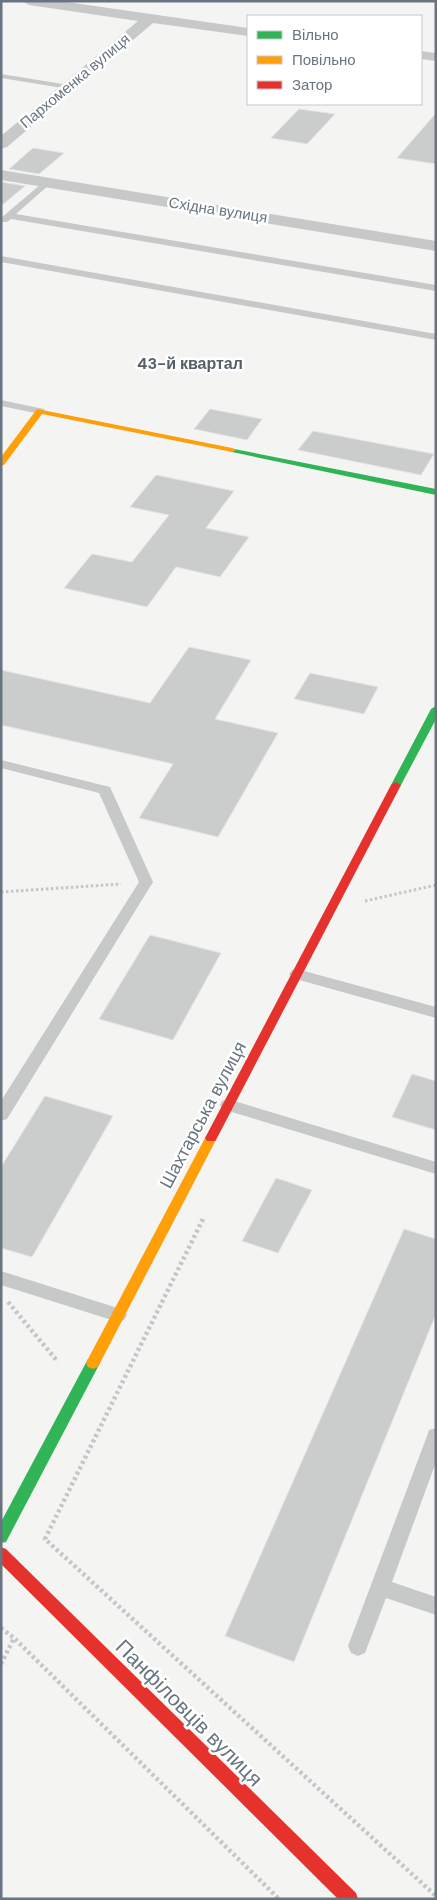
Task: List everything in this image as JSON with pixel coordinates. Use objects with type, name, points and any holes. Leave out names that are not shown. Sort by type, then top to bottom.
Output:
[{"type":"street","points":[[29,1],[247,32]]},
{"type":"street","name":"Пархоменка вулиця","points":[[1,144],[150,18]]},
{"type":"street","points":[[422,55],[436,57]]},
{"type":"street","name":"Східна вулиця","points":[[1,175],[436,246]]},
{"type":"street","points":[[1,463],[40,410],[436,492]]},
{"type":"street","name":"Шахтарська вулиця","points":[[1,1537],[436,710]]},
{"type":"street","name":"Панфіловців вулиця","points":[[1,1554],[350,1899]]},
{"type":"lane","points":[[1,76],[69,87]]},
{"type":"lane","points":[[5,219],[46,182]]},
{"type":"lane","points":[[5,219],[436,288]]},
{"type":"lane","points":[[1,258],[436,337]]},
{"type":"lane","points":[[1,403],[40,410]]},
{"type":"lane","points":[[1,764],[105,790],[146,882],[1,1115]]},
{"type":"lane","points":[[297,974],[436,1013]]},
{"type":"lane","points":[[228,1105],[436,1168]]},
{"type":"lane","points":[[1,1278],[118,1315]]},
{"type":"lane","points":[[358,1646],[436,1436]]},
{"type":"lane","points":[[380,1587],[436,1606]]},
{"type":"path","points":[[1,892],[146,882]]},
{"type":"path","points":[[364,894],[360,902],[436,885]]},
{"type":"path","points":[[207,1211],[45,1539],[436,1896]]},
{"type":"path","points":[[1,1295],[80,1388]]},
{"type":"path","points":[[1,1628],[14,1638],[279,1899]]},
{"type":"path","points":[[1,1664],[14,1638]]},
{"type":"building","points":[[299,109],[335,114],[307,144],[271,138]]},
{"type":"building","points":[[436,113],[436,164],[397,158]]},
{"type":"building","points":[[33,148],[64,153],[39,174],[9,169]]},
{"type":"building","points":[[1,182],[25,186],[1,206]]},
{"type":"building","points":[[210,409],[262,419],[247,440],[194,429]]},
{"type":"building","points":[[313,431],[434,454],[421,475],[298,450]]},
{"type":"building","points":[[156,475],[234,491],[206,528],[249,537],[220,577],[176,567],[147,607],[64,588],[92,554],[132,562],[169,515],[130,507]]},
{"type":"building","points":[[189,647],[251,660],[215,719],[278,733],[218,837],[139,818],[173,764],[1,725],[1,670],[150,703]]},
{"type":"building","points":[[310,673],[378,687],[364,714],[294,699]]},
{"type":"building","points":[[150,935],[221,953],[173,1040],[99,1019]]},
{"type":"building","points":[[412,1074],[436,1081],[436,1130],[392,1117]]},
{"type":"building","points":[[45,1096],[113,1116],[32,1257],[1,1248],[1,1167]]},
{"type":"building","points":[[276,1178],[312,1190],[278,1253],[242,1241]]},
{"type":"building","points":[[404,1229],[436,1239],[436,1314],[294,1662],[225,1636]]},
{"type":"traffic: fast","points":[[232,450],[436,492]]},
{"type":"traffic: fast","points":[[396,785],[436,709]]},
{"type":"traffic: fast","points":[[1,1537],[93,1363]]},
{"type":"traffic: slow","points":[[1,463],[40,411],[232,450]]},
{"type":"traffic: slow","points":[[93,1363],[211,1138]]},
{"type":"traffic: jam","points":[[211,1138],[396,785]]},
{"type":"traffic: jam","points":[[1,1554],[350,1899]]},
{"type":"district","name":"43-й квартал","points":[[190,363]]}]
